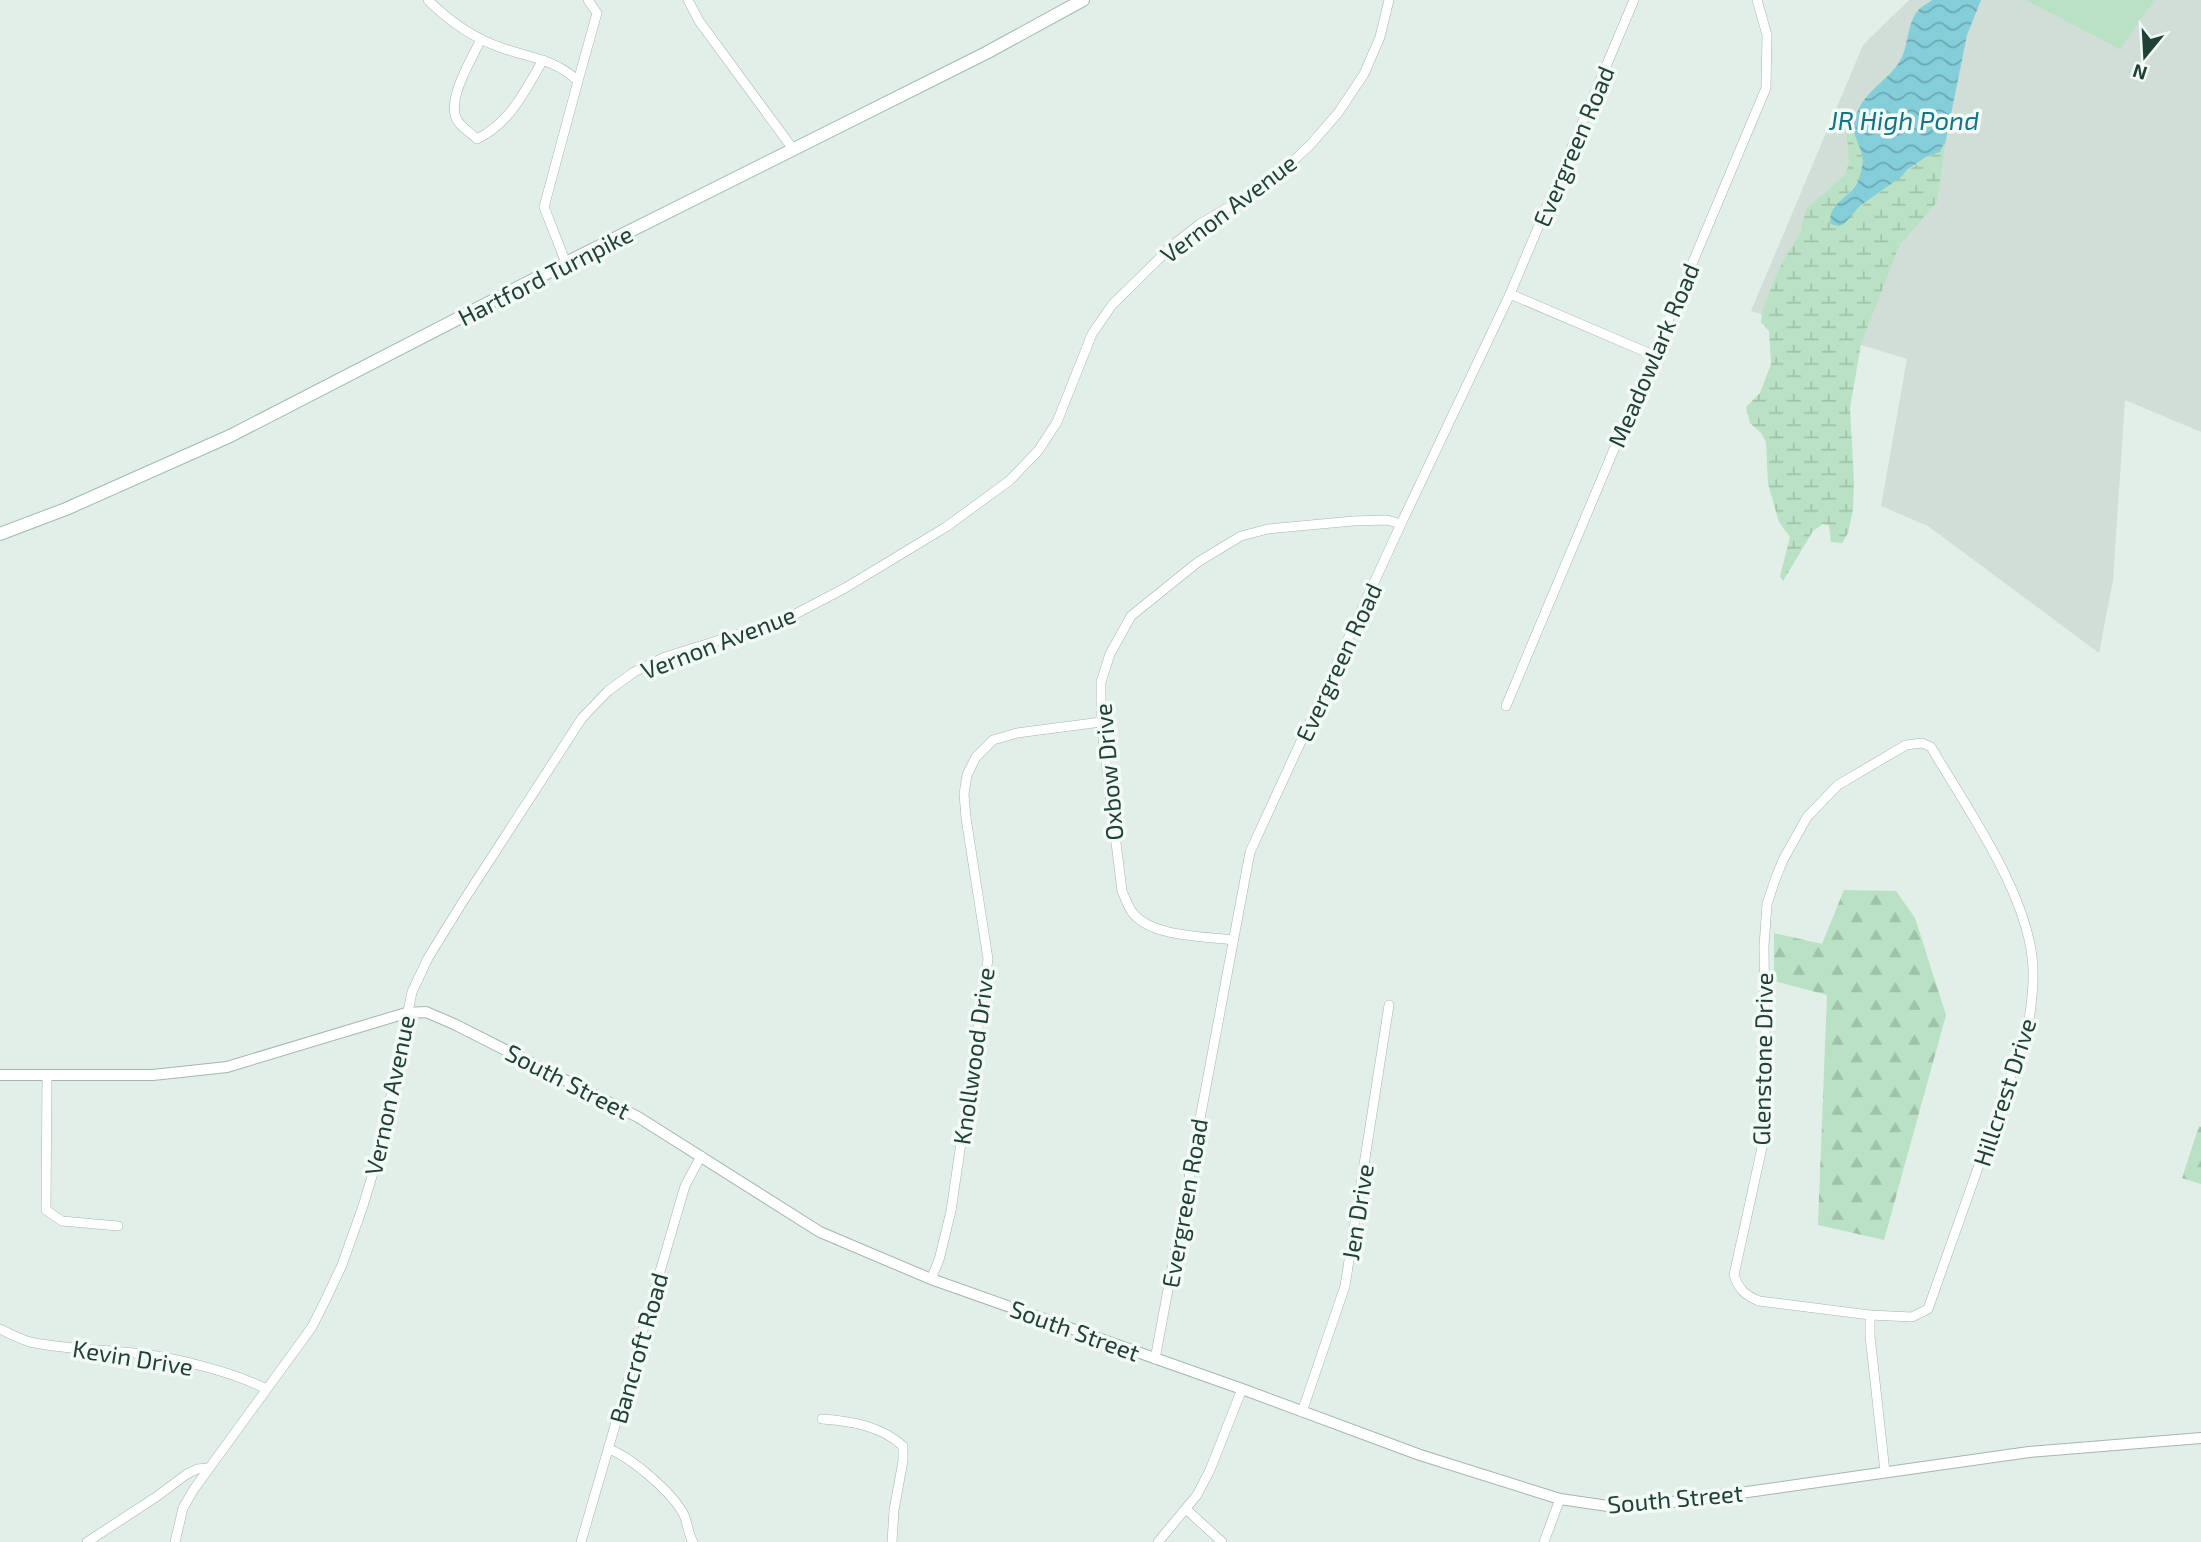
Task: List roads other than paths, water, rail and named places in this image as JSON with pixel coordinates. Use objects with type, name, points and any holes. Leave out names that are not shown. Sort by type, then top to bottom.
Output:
[{"type":"main road","name":"Hartford Turnpike","points":[[0,534],[66,509],[230,436],[566,263],[986,53],[1083,0]]},
{"type":"street","points":[[428,0],[448,20],[481,39],[565,69],[578,81]]},
{"type":"street","points":[[566,263],[544,207],[597,13],[588,0]]},
{"type":"street","points":[[688,0],[699,21],[793,149]]},
{"type":"street","name":"Vernon Avenue","points":[[174,1542],[183,1508],[194,1489],[312,1326],[342,1265],[380,1150],[406,1013],[412,992],[428,958],[582,718],[608,691],[634,672],[665,657],[784,620],[845,588],[946,527],[1009,481],[1038,451],[1057,422],[1092,334],[1112,305],[1182,237],[1200,223],[1255,192],[1285,169],[1338,113],[1364,74],[1380,37],[1389,0]]},
{"type":"street","name":"Evergreen Road","points":[[1155,1359],[1250,852],[1510,294],[1634,0]]},
{"type":"street","name":"Meadowlark Road","points":[[1506,706],[1766,88],[1768,35],[1757,0]]},
{"type":"street","points":[[481,39],[452,108],[458,122],[477,139],[491,132],[512,111],[543,60]]},
{"type":"street","points":[[1510,294],[1653,355]]},
{"type":"street","name":"Oxbow Drive","points":[[1233,940],[1150,927],[1133,913],[1122,891],[1101,722],[1101,682],[1110,654],[1131,616],[1198,562],[1241,536],[1268,529],[1353,522],[1387,520],[1401,524]]},
{"type":"street","name":"Knollwood Drive","points":[[931,1279],[951,1211],[988,959],[966,818],[964,794],[967,775],[976,757],[993,740],[1017,733],[1101,722]]},
{"type":"street","name":"Glenstone Drive","points":[[1870,1315],[1759,1301],[1746,1296],[1738,1288],[1734,1275],[1766,1129],[1764,946],[1767,904],[1783,860],[1807,817],[1819,803],[1838,785],[1906,745],[1922,743],[1931,747]]},
{"type":"street","name":"Hillcrest Drive","points":[[1870,1315],[1912,1317],[1928,1309],[2028,1027],[2033,996],[2030,941],[2006,875],[1931,747]]},
{"type":"street","name":"Jen Drive","points":[[1302,1412],[1345,1286],[1389,1005]]},
{"type":"street","name":"South Street","points":[[0,1075],[153,1075],[227,1067],[406,1013],[426,1012],[638,1117],[820,1231],[931,1279],[1420,1455],[1560,1499],[1608,1506],[1640,1505],[2029,1452],[2201,1438]]},
{"type":"street","points":[[47,1075],[46,1210],[62,1221],[118,1226]]},
{"type":"street","name":"Bancroft Road","points":[[581,1542],[685,1186],[701,1156]]},
{"type":"street","points":[[1870,1315],[1885,1472]]},
{"type":"street","name":"Kevin Drive","points":[[0,1329],[27,1341],[46,1345],[143,1354],[177,1361],[251,1381],[266,1389]]},
{"type":"street","points":[[1158,1542],[1197,1495],[1210,1470],[1242,1389]]},
{"type":"street","points":[[822,1419],[851,1421],[892,1436],[903,1446],[892,1542]]},
{"type":"street","points":[[609,1449],[637,1466],[663,1488],[684,1515],[693,1542]]},
{"type":"street","points":[[87,1542],[187,1474],[209,1468]]},
{"type":"street","points":[[1544,1542],[1560,1499]]},
{"type":"street","points":[[1185,1509],[1222,1542]]},
{"type":"water","name":"JR High Pond","points":[[1932,0],[1981,0],[1967,35],[1946,139],[1940,152],[1926,157],[1907,170],[1860,206],[1844,224],[1831,224],[1832,211],[1855,187],[1861,171],[1863,161],[1854,128],[1861,105],[1898,64],[1916,13]]}]
